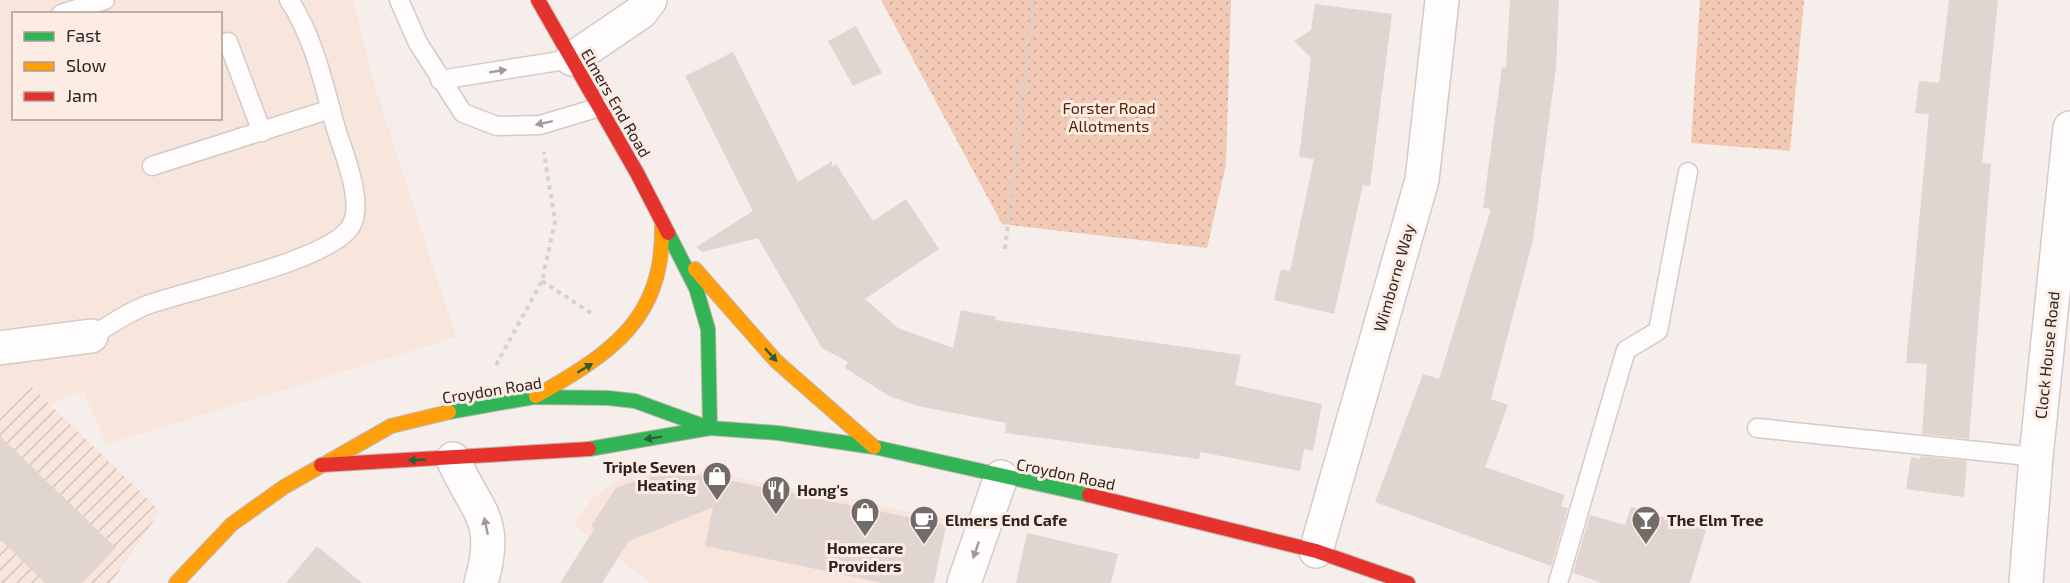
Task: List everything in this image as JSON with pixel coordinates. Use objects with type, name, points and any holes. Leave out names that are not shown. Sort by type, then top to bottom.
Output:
[{"type":"main road","name":"Elmers End Road","points":[[538,0],[637,173],[696,288],[708,329],[710,428]]},
{"type":"main road","name":"Elmers End Road","points":[[534,397],[602,357],[626,335],[646,309],[662,261],[662,225]]},
{"type":"main road","points":[[662,225],[701,277],[776,361],[874,447]]},
{"type":"main road","name":"Croydon Road","points":[[176,583],[232,524],[284,487],[391,426],[473,406],[534,397],[608,398],[635,401],[710,428]]},
{"type":"main road","name":"Croydon Road","points":[[321,465],[453,459],[587,449],[710,428],[778,433],[874,447],[1145,508],[1316,551],[1408,583]]},
{"type":"street","points":[[572,59],[641,12],[650,0]]},
{"type":"street","name":"Wimborne Way","points":[[1316,551],[1422,180],[1442,0]]},
{"type":"street","name":"Clock House Road","points":[[2026,583],[2036,457],[2070,128]]},
{"type":"street","points":[[0,348],[91,336]]},
{"type":"street","points":[[453,459],[461,478],[483,512],[488,533],[487,564],[481,583]]},
{"type":"street","points":[[964,583],[1001,477]]},
{"type":"lane","points":[[67,12],[105,0]]},
{"type":"lane","points":[[91,336],[145,305],[303,257],[336,242],[351,227],[357,209],[331,109],[305,24],[289,0]]},
{"type":"lane","points":[[399,0],[418,43],[463,113],[497,126],[540,125],[600,107]]},
{"type":"lane","points":[[222,44],[228,42],[262,132]]},
{"type":"lane","points":[[440,80],[572,59]]},
{"type":"lane","points":[[152,166],[331,109]]},
{"type":"lane","points":[[1558,583],[1626,350],[1658,331],[1688,172]]},
{"type":"lane","points":[[1757,428],[2036,457]]},
{"type":"path","points":[[1005,249],[1034,0]]},
{"type":"path","points":[[473,406],[542,281],[555,222],[540,125]]},
{"type":"shaded area","points":[[0,0],[353,0],[372,78],[456,337],[107,444],[83,391],[52,404],[29,384],[0,407]]},
{"type":"shaded area","points":[[29,384],[160,511],[111,583],[0,583],[0,407]]},
{"type":"shaded area","points":[[660,466],[707,471],[950,520],[930,583],[651,583],[574,525],[593,498],[623,477]]},
{"type":"green space","name":"Forster Road Allotments","points":[[881,0],[1231,0],[1226,165],[1207,248],[1002,224]]},
{"type":"green space","points":[[1700,0],[1804,0],[1790,151],[1691,143]]},
{"type":"building","points":[[1510,0],[1559,0],[1556,67],[1533,240],[1491,399],[1508,405],[1485,467],[1565,495],[1561,506],[1568,508],[1551,566],[1375,502],[1423,374],[1439,379],[1491,209],[1483,208],[1502,67],[1506,68]]},
{"type":"building","points":[[1949,0],[1998,0],[1982,163],[1991,164],[1969,439],[1922,434],[1927,364],[1906,363],[1929,114],[1915,113],[1919,81],[1939,83]]},
{"type":"building","points":[[1315,4],[1392,14],[1370,186],[1363,185],[1334,314],[1274,300],[1281,269],[1290,271],[1314,159],[1299,157],[1311,58],[1294,41],[1311,30]]},
{"type":"building","points":[[856,26],[882,73],[853,86],[828,41]]},
{"type":"building","points":[[733,52],[798,182],[832,161],[832,167],[836,164],[873,221],[906,199],[939,249],[865,299],[898,328],[953,348],[961,310],[996,317],[995,320],[1241,355],[1235,385],[1322,404],[1313,451],[1304,449],[1300,471],[1200,452],[1199,459],[1005,433],[1006,423],[918,406],[889,396],[845,368],[848,362],[822,348],[758,238],[702,252],[696,247],[753,211],[685,76]]},
{"type":"building","points":[[0,436],[116,548],[82,583],[45,583],[0,539]]},
{"type":"building","points":[[1920,456],[1967,461],[1964,497],[1906,489],[1911,457],[1920,459]]},
{"type":"building","points":[[699,474],[946,525],[934,583],[883,583],[705,546],[713,507],[629,541],[602,583],[560,583],[595,528],[591,526],[616,488],[645,477]]},
{"type":"building","name":"The Elm Tree","points":[[1631,507],[1706,530],[1690,583],[1602,583],[1573,573],[1590,515],[1625,525]]},
{"type":"building","points":[[1027,533],[1118,554],[1111,583],[1016,583]]},
{"type":"building","points":[[317,546],[362,583],[286,583]]},
{"type":"traffic: fast","points":[[668,233],[696,288],[708,329],[710,428]]},
{"type":"traffic: fast","points":[[449,412],[534,397],[608,398],[635,401],[709,428]]},
{"type":"traffic: fast","points":[[589,449],[710,428],[778,433],[874,447],[1089,495]]},
{"type":"traffic: slow","points":[[536,396],[588,364],[609,348],[628,330],[643,310],[654,286],[660,258],[662,225]]},
{"type":"traffic: slow","points":[[695,269],[776,361],[874,447]]},
{"type":"traffic: slow","points":[[176,583],[232,524],[284,487],[391,426],[449,412]]},
{"type":"traffic: jam","points":[[538,0],[637,173],[668,233]]},
{"type":"traffic: jam","points":[[321,465],[589,449]]},
{"type":"traffic: jam","points":[[1089,495],[1316,551],[1408,583]]},
{"type":"place","name":"Triple Seven Heating","points":[[717,502]]},
{"type":"place","name":"Hong's","points":[[776,516]]},
{"type":"place","name":"Homecare Providers","points":[[865,538]]},
{"type":"place","name":"Elmers End Cafe","points":[[924,546]]},
{"type":"place","name":"The Elm Tree","points":[[1646,546]]}]
